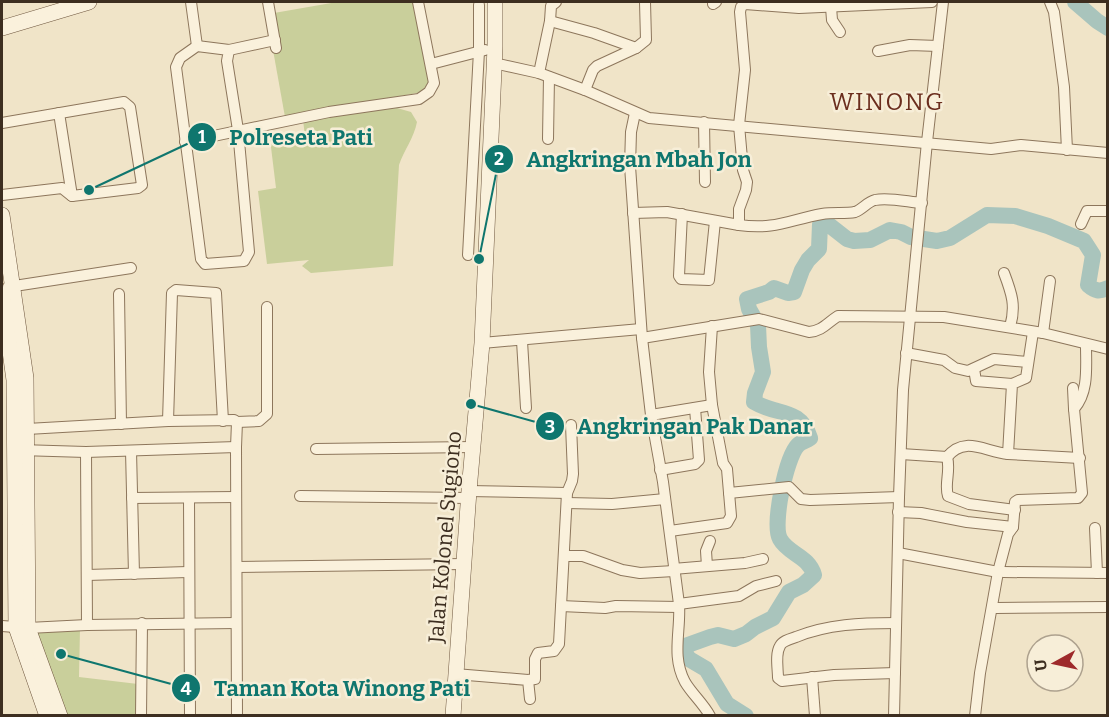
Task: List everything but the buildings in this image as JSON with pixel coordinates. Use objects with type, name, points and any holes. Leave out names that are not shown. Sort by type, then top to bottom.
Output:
[{"type":"main road","points":[[2,28],[84,2]]},
{"type":"main road","name":"Jalan Kolonel Sugiono","points":[[453,716],[472,447],[482,344],[495,2]]},
{"type":"main road","points":[[2,215],[5,290],[27,429],[20,450]]},
{"type":"main road","points":[[20,379],[21,531],[15,627],[47,716]]},
{"type":"main road","points":[[15,627],[60,716]]},
{"type":"street","points":[[191,2],[197,46]]},
{"type":"street","points":[[229,50],[227,61],[238,130],[249,252],[244,261],[203,263],[176,68],[180,58],[197,46],[229,50],[276,44],[268,2]]},
{"type":"street","points":[[186,142],[371,104],[419,99],[429,92],[434,83],[418,2]]},
{"type":"street","points":[[549,139],[544,75],[551,6],[556,2]]},
{"type":"street","points":[[585,90],[597,66],[636,48],[646,40],[645,2]]},
{"type":"street","points":[[739,225],[739,209],[747,182],[743,170],[739,125],[745,70],[741,7],[748,4],[784,9],[932,2]]},
{"type":"street","points":[[894,716],[898,512],[906,353],[912,316],[927,142],[943,2]]},
{"type":"street","points":[[1050,2],[1054,12],[1064,87],[1067,150]]},
{"type":"street","points":[[468,255],[479,51],[479,5]]},
{"type":"street","points":[[831,7],[832,20],[840,32]]},
{"type":"street","points":[[550,21],[636,48]]},
{"type":"street","points":[[878,51],[910,45],[938,46]]},
{"type":"street","points":[[431,64],[495,47]]},
{"type":"street","points":[[494,63],[544,75],[649,118],[992,149],[1021,145],[1107,153]]},
{"type":"street","points":[[2,123],[124,102],[130,107],[142,185],[138,188],[72,196],[62,188],[2,195]]},
{"type":"street","points":[[59,113],[72,196]]},
{"type":"street","points":[[635,113],[631,132],[630,165],[641,334],[681,618],[676,651],[678,666],[691,692],[710,716]]},
{"type":"street","points":[[704,122],[705,182]]},
{"type":"street","points":[[633,213],[668,212],[752,227],[776,226],[819,215],[852,212],[878,199],[922,203]]},
{"type":"street","points":[[1081,224],[1087,211],[1107,211]]},
{"type":"street","points":[[682,214],[679,276],[681,279],[709,280],[715,221]]},
{"type":"street","points":[[5,290],[131,268]]},
{"type":"street","points":[[1004,273],[1012,292],[1015,309],[1010,327]]},
{"type":"street","points":[[974,369],[976,381],[1012,384],[1026,378],[1028,362],[1038,333],[1050,281]]},
{"type":"street","points":[[168,421],[172,293],[176,290],[216,293],[223,420]]},
{"type":"street","points":[[119,294],[121,424]]},
{"type":"street","points":[[27,429],[168,421],[259,421],[267,414],[267,307]]},
{"type":"street","points":[[482,344],[641,334],[756,320],[809,332],[817,331],[838,316],[944,316],[1010,327],[1107,349]]},
{"type":"street","points":[[670,531],[727,523],[731,516],[727,469],[723,463],[719,446],[712,405],[709,372],[712,326]]},
{"type":"street","points":[[522,341],[526,408]]},
{"type":"street","points":[[1074,409],[1081,400],[1086,379],[1086,345]]},
{"type":"street","points":[[906,353],[944,360],[962,370],[974,369],[994,359],[1028,362]]},
{"type":"street","points":[[1008,454],[1012,384]]},
{"type":"street","points":[[975,716],[980,673],[1008,534],[1013,526],[1015,502],[1081,497],[1080,458],[1073,388]]},
{"type":"street","points":[[651,415],[712,405]]},
{"type":"street","points":[[660,470],[698,462],[700,450],[695,408]]},
{"type":"street","points":[[237,422],[237,716]]},
{"type":"street","points":[[455,674],[535,679],[538,653],[554,651],[559,644],[567,498],[573,474],[572,424]]},
{"type":"street","points":[[700,450],[719,446]]},
{"type":"street","points":[[947,457],[954,449],[973,446],[995,453],[1080,458]]},
{"type":"street","points":[[20,450],[86,452],[236,447]]},
{"type":"street","points":[[316,449],[472,447]]},
{"type":"street","points":[[131,451],[134,574]]},
{"type":"street","points":[[86,452],[87,625]]},
{"type":"street","points":[[901,454],[947,457]]},
{"type":"street","points":[[947,457],[950,470],[946,490],[948,496],[969,504],[1014,510]]},
{"type":"street","points":[[729,494],[790,487],[801,499],[810,500],[899,497]]},
{"type":"street","points":[[300,496],[469,495],[567,498],[612,504],[665,499]]},
{"type":"street","points":[[132,498],[236,497]]},
{"type":"street","points":[[189,498],[190,716]]},
{"type":"street","points":[[898,512],[1013,526]]},
{"type":"street","points":[[898,553],[1001,572],[1102,573],[1095,528]]},
{"type":"street","points":[[707,566],[706,551],[710,541]]},
{"type":"street","points":[[564,556],[583,556],[622,570],[640,573],[763,560]]},
{"type":"street","points":[[237,567],[464,564]]},
{"type":"street","points":[[87,575],[188,572]]},
{"type":"street","points":[[561,606],[605,608],[679,606],[739,596],[756,586],[776,581]]},
{"type":"street","points":[[996,608],[1107,607]]},
{"type":"street","points":[[15,627],[190,622],[237,623]]},
{"type":"street","points":[[141,716],[142,623]]},
{"type":"street","points":[[895,674],[812,676],[779,680],[778,649],[782,643],[810,631],[862,623],[896,623]]},
{"type":"street","points":[[812,676],[815,716]]},
{"type":"street","points":[[528,680],[530,699]]},
{"type":"green space","points":[[337,2],[416,2],[430,81],[426,89],[417,93],[285,117],[273,50],[274,13]]},
{"type":"green space","points":[[397,108],[411,112],[417,122],[399,165],[393,266],[311,273],[302,266],[309,260],[267,264],[258,191],[276,188],[270,139],[305,136],[303,120]]},
{"type":"green space","points":[[80,629],[79,677],[138,684],[138,715],[64,715],[33,631]]},
{"type":"waterway","points":[[1075,2],[1108,28]]},
{"type":"waterway","points":[[746,716],[727,704],[706,669],[689,659],[685,653],[685,646],[718,635],[734,639],[746,634],[773,618],[789,592],[803,585],[814,575],[808,563],[784,544],[778,531],[779,506],[789,463],[798,445],[810,438],[806,428],[794,417],[754,402],[763,372],[758,325],[749,309],[747,299],[769,292],[774,288],[788,293],[794,292],[802,270],[819,249],[820,224],[824,221],[847,239],[854,241],[870,240],[890,230],[911,237],[937,241],[950,238],[987,215],[1015,216],[1048,226],[1084,241],[1093,255],[1088,285],[1097,290],[1108,288]]},
{"type":"place","name":"Polreseta Pati","points":[[89,190]]},
{"type":"place","name":"Angkringan Mbah Jon","points":[[479,259]]},
{"type":"place","name":"Angkringan Pak Danar","points":[[471,404]]},
{"type":"place","name":"Taman Kota Winong Pati","points":[[61,654]]},
{"type":"district","name":"WINONG","points":[[887,102]]}]
